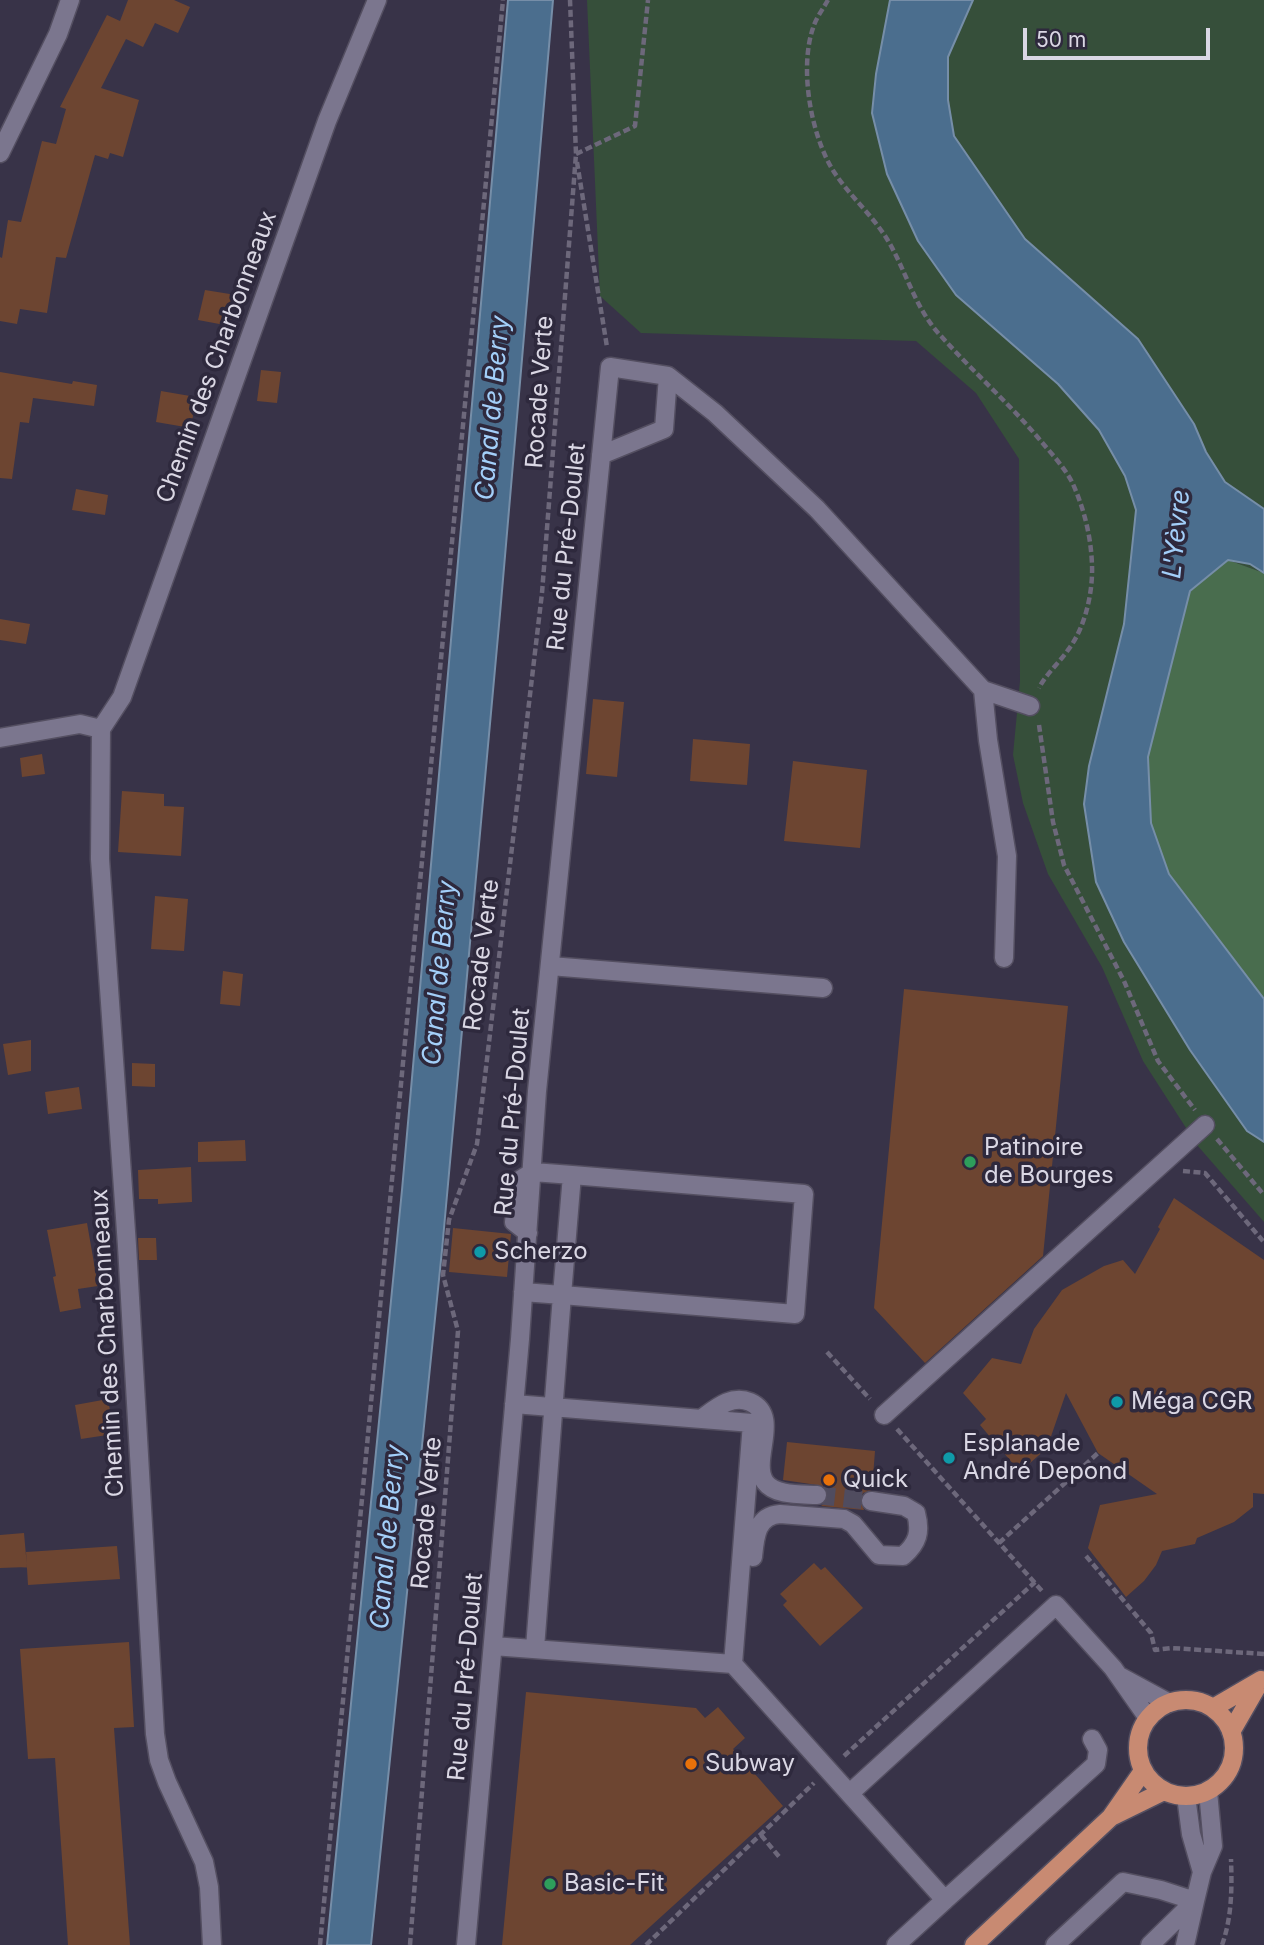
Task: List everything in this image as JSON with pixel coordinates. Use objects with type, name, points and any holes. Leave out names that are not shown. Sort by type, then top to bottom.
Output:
[{"type":"main road","points":[[1213,1707],[1263,1679]]},
{"type":"main road","points":[[1231,1732],[1263,1679]]},
{"type":"main road","points":[[1184,1699],[1213,1707],[1224,1718],[1231,1732],[1234,1742],[1232,1763],[1222,1780],[1208,1791],[1186,1796],[1164,1791],[1152,1782],[1143,1770],[1138,1749],[1142,1728],[1148,1718],[1169,1703],[1184,1699]]},
{"type":"main road","points":[[974,1945],[1111,1817],[1143,1770]]},
{"type":"main road","points":[[1111,1817],[1164,1791]]},
{"type":"street","points":[[0,153],[58,34],[70,0]]},
{"type":"street","name":"Chemin des Charbonneaux","points":[[212,1945],[209,1887],[204,1862],[167,1783],[159,1760],[155,1734],[128,1260],[100,859],[101,729],[122,697],[327,121],[377,0]]},
{"type":"street","points":[[610,367],[668,376],[715,413],[817,509],[983,690],[1030,706]]},
{"type":"street","name":"Rue du Pré-Doulet","points":[[466,1945],[494,1646],[533,1171],[537,1091],[610,367]]},
{"type":"street","points":[[601,455],[664,429],[668,376]]},
{"type":"street","points":[[983,690],[988,740],[1007,856],[1004,958]]},
{"type":"street","points":[[0,738],[80,724],[101,729]]},
{"type":"street","points":[[550,966],[823,988]]},
{"type":"street","points":[[884,1415],[1205,1125]]},
{"type":"street","points":[[523,1292],[794,1314],[804,1194],[533,1171]]},
{"type":"street","points":[[535,1648],[572,1175]]},
{"type":"street","points":[[701,1419],[723,1404],[736,1399],[749,1402],[758,1408],[764,1418],[761,1466],[766,1484],[773,1490],[782,1492],[817,1495]]},
{"type":"street","points":[[514,1404],[752,1423],[733,1664]]},
{"type":"street","points":[[738,1602],[752,1573],[757,1530],[770,1515],[844,1519],[853,1524],[879,1555],[903,1556],[913,1548],[919,1536],[916,1513],[904,1506],[871,1501]]},
{"type":"street","points":[[850,1793],[1056,1605],[1118,1676],[1148,1718]]},
{"type":"street","points":[[494,1646],[733,1664],[944,1900]]},
{"type":"street","points":[[1118,1676],[1169,1703]]},
{"type":"street","points":[[896,1945],[1096,1764],[1098,1750],[1092,1739]]},
{"type":"street","points":[[1185,1945],[1202,1872],[1213,1846],[1208,1791]]},
{"type":"street","points":[[1186,1796],[1191,1834],[1202,1872]]},
{"type":"street","points":[[1055,1945],[1123,1882],[1195,1901]]},
{"type":"street","points":[[1150,1945],[1195,1901]]},
{"type":"path","points":[[320,1945],[503,0]]},
{"type":"path","points":[[570,0],[576,154],[610,367]]},
{"type":"path","points":[[576,154],[635,127],[648,0]]},
{"type":"path","points":[[828,0],[813,28],[808,83],[812,116],[823,150],[833,170],[886,239],[926,317],[940,336],[1015,411],[1048,450],[1071,480],[1082,509],[1089,535],[1092,566],[1083,621],[1070,648],[1040,684],[1030,706],[1038,723],[1043,746],[1053,822],[1064,865],[1124,981],[1158,1061],[1205,1125],[1264,1195]]},
{"type":"path","name":"Rocade Verte","points":[[410,1945],[458,1331],[443,1275],[449,1220],[477,1144],[542,593],[576,154]]},
{"type":"path","points":[[1156,1169],[1205,1173],[1263,1241]]},
{"type":"path","points":[[827,1352],[1056,1605]]},
{"type":"path","points":[[999,1542],[1098,1453]]},
{"type":"path","points":[[1086,1556],[1151,1633],[1155,1650],[1171,1648],[1264,1654]]},
{"type":"path","points":[[1212,1832],[1223,1832],[1231,1852],[1228,1929],[1222,1945]]},
{"type":"path","points":[[761,1835],[781,1858]]},
{"type":"green space","points":[[587,0],[1264,0],[1264,573],[1228,560],[1256,991],[1264,999],[1264,1222],[1197,1145],[1143,1061],[1102,967],[1048,874],[1023,803],[1013,755],[1020,681],[1019,459],[976,393],[916,341],[641,333],[600,296]]},
{"type":"green space","points":[[1228,560],[1264,573],[1264,999],[1169,874],[1151,823],[1148,757],[1190,591]]},
{"type":"water","name":"Canal de Berry","points":[[508,0],[553,0],[442,1250],[371,1945],[327,1945],[402,1190]]},
{"type":"water","name":"L'Yèvre","points":[[890,0],[973,0],[948,57],[948,100],[954,136],[1025,239],[1138,339],[1194,424],[1206,452],[1225,482],[1264,509],[1264,573],[1250,564],[1228,560],[1190,591],[1148,757],[1151,823],[1169,874],[1264,999],[1264,1142],[1247,1131],[1190,1050],[1124,942],[1096,882],[1084,804],[1089,766],[1124,624],[1136,510],[1125,476],[1099,430],[1058,384],[956,295],[918,241],[887,174],[872,113],[876,74]]},
{"type":"building","points":[[128,0],[174,0],[190,7],[178,33],[155,23],[143,47],[126,39],[101,88],[139,100],[123,157],[110,153],[108,159],[95,155],[66,258],[56,257],[47,313],[20,309],[17,324],[0,321],[0,257],[2,258],[8,220],[21,222],[42,141],[56,144],[66,109],[60,107],[107,15],[120,21]]},
{"type":"building","points":[[205,290],[236,295],[230,326],[198,320]]},
{"type":"building","points":[[261,370],[281,372],[277,403],[257,401]]},
{"type":"building","points":[[0,372],[72,384],[73,381],[97,385],[94,406],[33,398],[29,423],[20,422],[12,479],[0,478]]},
{"type":"building","points":[[161,391],[196,397],[191,428],[156,422]]},
{"type":"building","points":[[76,489],[108,495],[105,515],[72,510]]},
{"type":"building","points":[[0,619],[30,624],[26,644],[0,640]]},
{"type":"building","points":[[593,699],[624,702],[617,777],[586,774]]},
{"type":"building","points":[[693,739],[750,744],[747,785],[690,781]]},
{"type":"building","points":[[42,754],[45,774],[22,777],[20,758]]},
{"type":"building","points":[[793,761],[867,770],[860,848],[784,841]]},
{"type":"building","points":[[122,791],[164,794],[164,806],[184,807],[181,856],[118,852]]},
{"type":"building","points":[[155,896],[188,899],[184,951],[151,949]]},
{"type":"building","points":[[223,971],[243,974],[240,1006],[220,1004]]},
{"type":"building","name":"Patinoire de Bourges","points":[[904,989],[1068,1006],[1043,1256],[925,1363],[874,1308]]},
{"type":"building","points":[[31,1040],[31,1071],[8,1075],[3,1044]]},
{"type":"building","points":[[132,1063],[155,1064],[155,1087],[132,1086]]},
{"type":"building","points":[[79,1087],[82,1109],[48,1114],[45,1092]]},
{"type":"building","points":[[245,1140],[246,1161],[198,1162],[198,1142]]},
{"type":"building","points":[[191,1167],[192,1202],[158,1204],[158,1199],[139,1199],[138,1170]]},
{"type":"building","name":"Méga CGR","points":[[1174,1198],[1264,1260],[1264,1494],[1253,1493],[1253,1507],[1234,1522],[1197,1538],[1195,1544],[1162,1551],[1144,1581],[1126,1597],[1088,1548],[1100,1505],[1157,1494],[1098,1453],[1066,1393],[1047,1448],[1020,1472],[980,1425],[986,1419],[963,1393],[992,1358],[1021,1364],[1034,1329],[1062,1290],[1104,1266],[1123,1260],[1135,1274]]},
{"type":"building","points":[[87,1223],[98,1286],[78,1289],[81,1308],[60,1312],[47,1230]]},
{"type":"building","name":"Scherzo","points":[[453,1228],[511,1234],[507,1277],[449,1272]]},
{"type":"building","points":[[138,1238],[156,1238],[157,1260],[139,1260]]},
{"type":"building","points":[[108,1399],[114,1434],[81,1439],[75,1405]]},
{"type":"building","name":"Quick","points":[[787,1442],[875,1451],[872,1490],[863,1493],[860,1499],[864,1510],[821,1506],[828,1496],[824,1486],[783,1480]]},
{"type":"building","points":[[24,1533],[27,1567],[0,1568],[0,1535]]},
{"type":"building","points":[[117,1546],[120,1579],[28,1585],[26,1552]]},
{"type":"building","points":[[814,1563],[821,1570],[825,1567],[863,1608],[820,1646],[783,1605],[787,1601],[780,1594]]},
{"type":"building","points":[[129,1642],[134,1727],[114,1728],[130,1945],[68,1945],[55,1758],[28,1759],[20,1649]]},
{"type":"building","points":[[526,1692],[696,1708],[705,1718],[718,1707],[745,1738],[733,1749],[783,1806],[630,1945],[502,1945]]},
{"type":"tunnel","points":[[817,1495],[871,1501]]},
{"type":"place","name":"Patinoire de Bourges","points":[[970,1162]]},
{"type":"place","name":"Scherzo","points":[[480,1252]]},
{"type":"place","name":"Méga CGR","points":[[1117,1402]]},
{"type":"place","name":"Esplanade André Depond","points":[[949,1458]]},
{"type":"place","name":"Quick","points":[[829,1480]]},
{"type":"place","name":"Subway","points":[[691,1764]]},
{"type":"place","name":"Basic-Fit","points":[[550,1884]]}]
